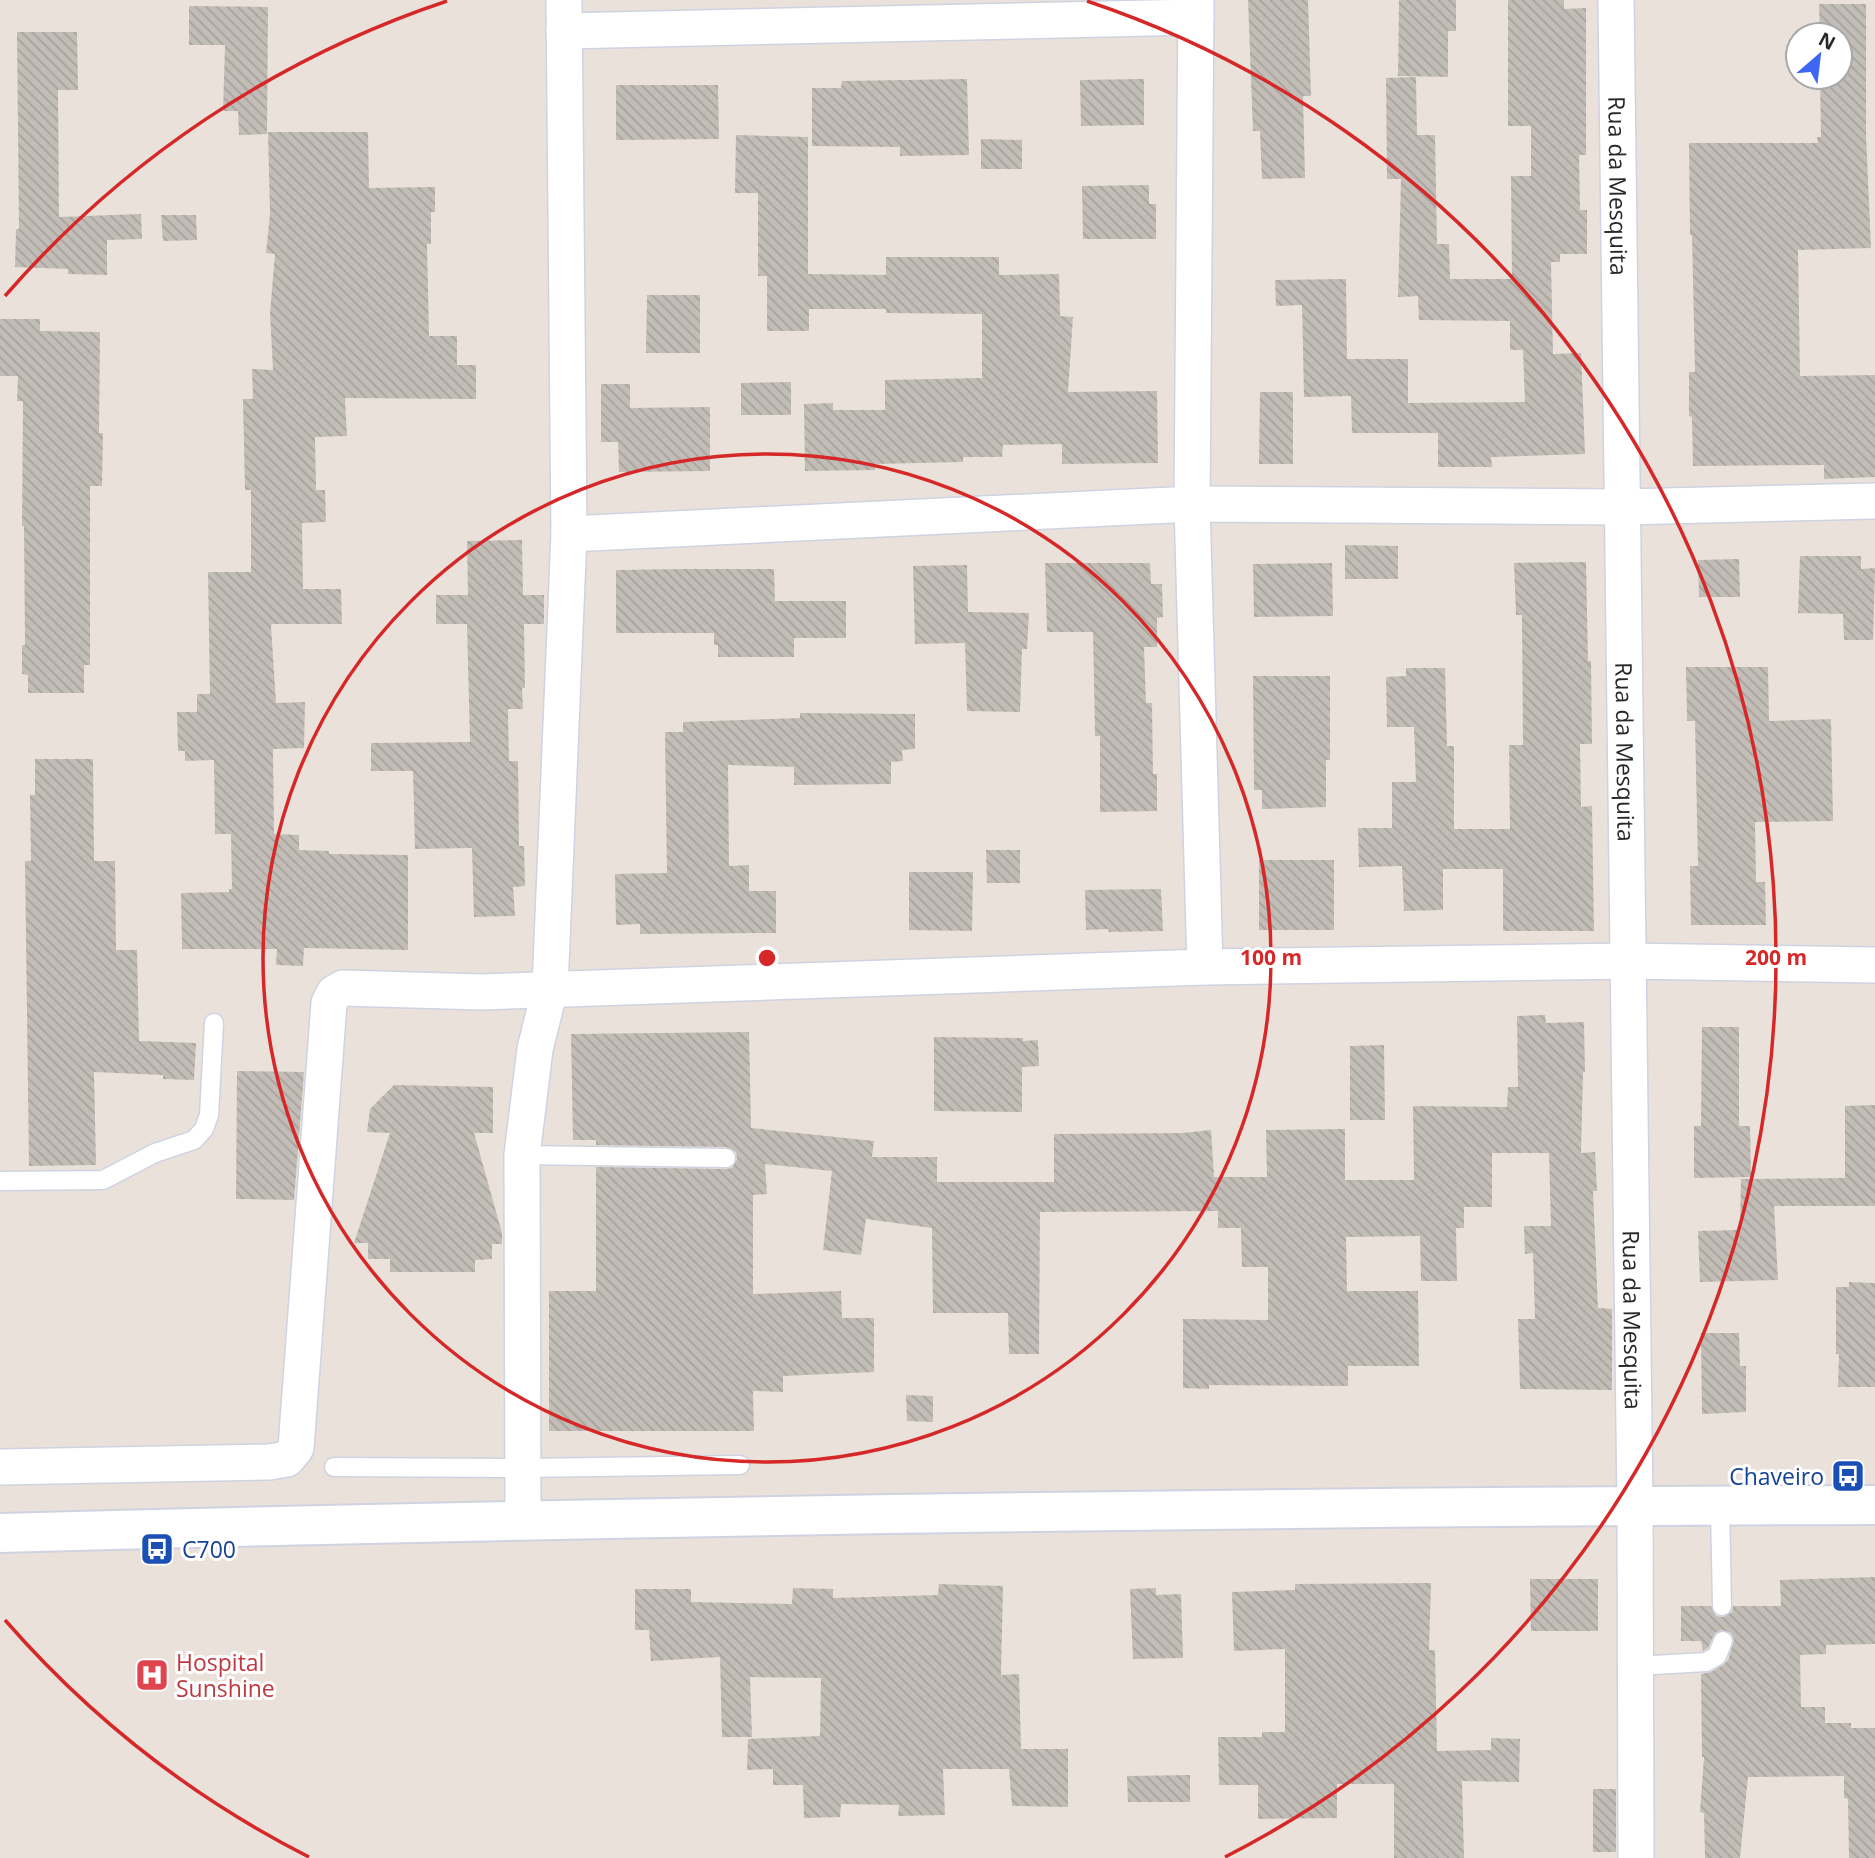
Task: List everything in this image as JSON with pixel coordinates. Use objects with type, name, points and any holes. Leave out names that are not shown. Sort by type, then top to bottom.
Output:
[{"type":"street","name":"Rua da Mesquita","points":[[1616,0],[1635,1506],[1636,1858]]},
{"type":"street","points":[[523,1519],[522,1155],[535,1049],[551,989],[569,534],[564,16],[1196,8],[1192,504],[1205,967]]},
{"type":"street","points":[[569,534],[1192,504],[1623,507],[1875,501]]},
{"type":"street","points":[[0,1467],[269,1462],[287,1459],[296,1448],[329,1003],[334,993],[343,988],[482,992],[1205,967],[1628,961],[1875,965]]},
{"type":"street","points":[[0,1533],[523,1519],[1875,1505]]},
{"type":"lane","points":[[0,1181],[103,1181],[155,1153],[194,1140],[204,1129],[209,1115],[214,1023]]},
{"type":"lane","points":[[522,1155],[726,1158]]},
{"type":"lane","points":[[334,1467],[740,1465]]},
{"type":"lane","points":[[1720,1506],[1722,1606]]},
{"type":"lane","points":[[1636,1666],[1706,1662],[1717,1656],[1723,1641]]},
{"type":"building","points":[[1248,0],[1308,0],[1311,96],[1303,96],[1305,178],[1262,179],[1260,131],[1253,131]]},
{"type":"building","points":[[1399,0],[1456,0],[1456,31],[1448,31],[1448,77],[1398,76]]},
{"type":"building","points":[[1508,0],[1564,0],[1564,9],[1586,8],[1586,155],[1579,155],[1580,210],[1587,210],[1587,254],[1560,254],[1560,262],[1551,262],[1553,354],[1581,353],[1585,454],[1491,457],[1492,467],[1438,467],[1438,433],[1352,433],[1351,396],[1304,397],[1302,305],[1276,306],[1275,280],[1346,279],[1347,359],[1408,359],[1408,403],[1525,402],[1523,350],[1510,350],[1510,321],[1419,320],[1418,296],[1398,297],[1401,179],[1387,179],[1386,78],[1416,77],[1417,135],[1435,135],[1437,244],[1449,244],[1450,279],[1512,279],[1511,176],[1531,176],[1531,126],[1508,126]]},
{"type":"building","points":[[1819,4],[1866,4],[1866,135],[1871,248],[1798,250],[1800,376],[1875,375],[1875,477],[1824,479],[1824,465],[1693,466],[1692,417],[1689,416],[1689,372],[1695,372],[1689,143],[1818,143],[1817,137],[1821,137],[1820,91],[1854,91],[1854,21],[1820,21]]},
{"type":"building","points":[[189,6],[268,7],[267,134],[239,135],[238,111],[223,111],[225,45],[189,45]]},
{"type":"building","points":[[17,32],[77,32],[78,90],[58,90],[59,217],[141,214],[142,239],[107,240],[107,275],[68,274],[68,269],[15,267],[16,229],[19,229]]},
{"type":"building","points":[[967,79],[969,155],[900,156],[900,147],[812,146],[812,88],[841,88],[842,81]]},
{"type":"building","points":[[1144,79],[1144,125],[1081,126],[1080,80]]},
{"type":"building","points":[[616,85],[718,85],[719,139],[616,140]]},
{"type":"building","points":[[268,132],[368,132],[369,188],[435,187],[435,212],[431,212],[431,244],[427,244],[429,336],[457,336],[457,365],[476,365],[476,399],[345,398],[347,436],[315,437],[316,490],[325,490],[326,522],[302,523],[303,589],[341,589],[342,624],[271,626],[276,703],[305,702],[304,748],[273,749],[274,834],[299,835],[299,850],[329,851],[329,854],[408,855],[408,950],[304,948],[303,966],[276,965],[277,949],[182,949],[181,893],[229,892],[229,889],[232,889],[231,834],[215,834],[214,760],[185,761],[185,751],[178,751],[177,712],[197,712],[197,694],[210,694],[208,572],[251,572],[251,490],[245,490],[243,399],[253,399],[252,369],[273,370],[270,313],[275,254],[266,253],[270,214]]},
{"type":"building","points":[[736,135],[808,137],[808,274],[886,275],[886,257],[999,257],[999,275],[1059,274],[1060,316],[1073,317],[1068,392],[1157,391],[1158,463],[1062,464],[1062,444],[1003,445],[1002,457],[963,457],[963,462],[875,464],[875,470],[805,471],[804,404],[833,403],[833,410],[885,410],[885,380],[982,378],[982,314],[886,313],[886,309],[809,309],[809,331],[767,331],[767,276],[758,276],[758,193],[735,193]]},
{"type":"building","points":[[981,139],[1022,140],[1022,169],[981,169]]},
{"type":"building","points":[[1149,185],[1149,204],[1156,204],[1156,239],[1083,239],[1082,186]]},
{"type":"building","points":[[161,215],[196,215],[197,240],[163,241]]},
{"type":"building","points":[[647,295],[700,295],[700,353],[646,353]]},
{"type":"building","points":[[0,319],[40,319],[40,331],[100,332],[99,433],[103,433],[102,486],[90,486],[90,665],[84,665],[84,693],[28,693],[28,675],[22,674],[22,645],[25,645],[23,401],[17,401],[18,376],[0,376]]},
{"type":"building","points":[[791,382],[791,415],[741,415],[741,383]]},
{"type":"building","points":[[601,384],[630,384],[630,408],[710,407],[710,471],[619,472],[618,442],[601,442]]},
{"type":"building","points":[[1260,392],[1293,392],[1293,464],[1259,464]]},
{"type":"building","points":[[522,540],[523,595],[544,595],[544,624],[524,624],[523,709],[508,709],[509,761],[518,761],[519,846],[524,846],[525,886],[513,887],[515,916],[474,917],[472,848],[415,849],[413,771],[371,771],[371,743],[470,742],[467,624],[436,624],[436,595],[468,595],[467,541]]},
{"type":"building","points":[[1345,545],[1398,546],[1398,579],[1345,579]]},
{"type":"building","points":[[1800,556],[1861,556],[1861,569],[1875,568],[1873,640],[1844,640],[1843,614],[1798,613]]},
{"type":"building","points":[[1739,559],[1740,597],[1699,597],[1698,560]]},
{"type":"building","points":[[1586,562],[1592,744],[1580,744],[1581,807],[1592,806],[1594,931],[1503,931],[1503,869],[1443,869],[1443,910],[1404,911],[1402,866],[1359,867],[1358,828],[1392,828],[1392,782],[1416,782],[1414,727],[1387,727],[1386,677],[1406,676],[1406,668],[1445,668],[1447,746],[1454,746],[1454,829],[1510,829],[1509,745],[1523,745],[1522,615],[1516,615],[1514,563]]},
{"type":"building","points":[[1045,563],[1150,563],[1151,584],[1162,584],[1163,617],[1157,618],[1157,647],[1144,647],[1146,703],[1152,703],[1153,774],[1157,774],[1157,811],[1100,812],[1100,736],[1095,736],[1093,632],[1047,632]]},
{"type":"building","points":[[1332,563],[1333,616],[1254,617],[1253,564]]},
{"type":"building","points":[[967,565],[968,612],[1029,613],[1027,649],[1022,649],[1020,712],[967,711],[965,643],[915,644],[913,566]]},
{"type":"building","points":[[774,569],[775,601],[846,601],[846,638],[794,638],[794,657],[718,657],[714,633],[616,633],[616,570]]},
{"type":"building","points":[[1686,667],[1768,667],[1769,721],[1831,719],[1833,821],[1755,822],[1756,882],[1765,882],[1766,925],[1691,925],[1690,866],[1698,866],[1695,721],[1687,721]]},
{"type":"building","points":[[1253,676],[1330,676],[1330,760],[1326,760],[1326,807],[1262,809],[1262,790],[1254,790]]},
{"type":"building","points":[[800,713],[915,714],[915,749],[902,750],[903,761],[891,762],[891,784],[794,785],[794,767],[728,765],[729,866],[749,865],[749,891],[776,891],[776,933],[640,934],[640,924],[616,925],[615,874],[667,873],[665,732],[683,732],[683,722],[800,718]]},
{"type":"building","points":[[35,759],[93,759],[94,861],[115,861],[116,950],[137,950],[139,1041],[196,1043],[194,1080],[163,1079],[163,1075],[94,1072],[96,1165],[29,1166],[25,861],[31,861],[30,795],[35,795]]},
{"type":"building","points":[[986,850],[1020,850],[1020,883],[987,883]]},
{"type":"building","points":[[1259,860],[1334,860],[1334,930],[1259,930]]},
{"type":"building","points":[[909,872],[973,872],[972,931],[909,930]]},
{"type":"building","points":[[1161,889],[1163,931],[1086,930],[1085,890]]},
{"type":"building","points":[[1545,1015],[1546,1023],[1584,1022],[1585,1072],[1581,1153],[1595,1152],[1597,1191],[1593,1191],[1598,1308],[1612,1309],[1612,1390],[1520,1389],[1518,1319],[1535,1319],[1533,1253],[1525,1254],[1524,1226],[1551,1226],[1549,1153],[1492,1153],[1492,1207],[1464,1207],[1464,1228],[1456,1228],[1457,1281],[1421,1281],[1420,1236],[1346,1237],[1347,1291],[1418,1291],[1419,1366],[1348,1366],[1348,1386],[1209,1385],[1209,1389],[1183,1388],[1183,1319],[1268,1320],[1268,1267],[1242,1267],[1241,1228],[1218,1228],[1218,1211],[1040,1212],[1039,1354],[1009,1354],[1008,1313],[933,1313],[932,1228],[866,1219],[861,1255],[823,1250],[832,1171],[765,1164],[767,1194],[753,1195],[753,1294],[841,1291],[842,1318],[874,1318],[874,1372],[783,1376],[783,1392],[753,1391],[754,1431],[549,1431],[549,1291],[596,1291],[596,1167],[726,1169],[732,1168],[737,1159],[736,1152],[726,1147],[596,1145],[596,1140],[573,1140],[571,1034],[749,1032],[751,1128],[874,1141],[872,1157],[937,1157],[937,1182],[1054,1182],[1054,1134],[1183,1133],[1211,1130],[1214,1177],[1267,1177],[1266,1130],[1345,1129],[1345,1180],[1414,1180],[1413,1106],[1507,1107],[1508,1087],[1518,1087],[1517,1016]]},
{"type":"building","points":[[1702,1027],[1739,1027],[1739,1126],[1750,1126],[1751,1177],[1694,1178],[1694,1126],[1701,1126]]},
{"type":"building","points":[[934,1037],[1038,1040],[1039,1066],[1022,1067],[1022,1112],[934,1111]]},
{"type":"building","points":[[1384,1045],[1385,1120],[1350,1120],[1350,1046]]},
{"type":"building","points":[[237,1071],[304,1072],[294,1200],[236,1199]]},
{"type":"building","points":[[394,1085],[493,1087],[493,1133],[474,1133],[502,1233],[502,1244],[492,1244],[492,1259],[475,1260],[475,1272],[390,1272],[390,1259],[368,1259],[368,1243],[354,1243],[390,1133],[367,1132],[370,1109]]},
{"type":"building","points":[[1875,1105],[1875,1206],[1774,1206],[1778,1280],[1700,1282],[1698,1231],[1740,1230],[1741,1179],[1845,1178],[1845,1106]]},
{"type":"building","points":[[1849,1282],[1875,1283],[1875,1387],[1838,1387],[1836,1287],[1849,1287]]},
{"type":"building","points":[[1701,1333],[1739,1333],[1740,1366],[1746,1366],[1746,1412],[1702,1414]]},
{"type":"building","points":[[906,1395],[933,1396],[933,1422],[907,1421]]},
{"type":"building","points":[[1875,1577],[1875,1644],[1826,1645],[1826,1654],[1800,1655],[1801,1707],[1825,1707],[1825,1723],[1851,1723],[1851,1728],[1875,1728],[1875,1858],[1849,1858],[1848,1799],[1844,1798],[1844,1776],[1748,1777],[1740,1858],[1705,1858],[1704,1813],[1700,1812],[1704,1757],[1701,1674],[1711,1672],[1728,1660],[1734,1640],[1731,1633],[1722,1630],[1715,1633],[1708,1648],[1703,1651],[1701,1641],[1681,1641],[1681,1606],[1711,1606],[1716,1616],[1723,1617],[1732,1612],[1733,1606],[1781,1606],[1780,1580]]},
{"type":"building","points":[[1530,1579],[1598,1579],[1598,1631],[1531,1631]]},
{"type":"building","points":[[1431,1583],[1429,1650],[1435,1650],[1437,1751],[1491,1750],[1491,1738],[1520,1739],[1519,1782],[1462,1781],[1464,1858],[1394,1858],[1394,1784],[1337,1784],[1337,1818],[1258,1819],[1258,1785],[1219,1785],[1218,1737],[1262,1737],[1262,1732],[1285,1732],[1285,1649],[1234,1651],[1232,1592],[1295,1590],[1295,1584]]},
{"type":"building","points":[[939,1584],[1003,1586],[1001,1675],[1019,1674],[1021,1749],[1068,1749],[1068,1807],[1012,1806],[1009,1769],[943,1769],[945,1815],[898,1816],[899,1805],[841,1804],[840,1817],[804,1818],[803,1785],[773,1785],[773,1769],[747,1770],[748,1739],[820,1736],[821,1678],[750,1677],[752,1737],[722,1737],[720,1657],[651,1661],[649,1630],[635,1630],[635,1589],[691,1589],[691,1602],[792,1604],[793,1588],[833,1589],[833,1598],[938,1595]]},
{"type":"building","points":[[1156,1588],[1156,1595],[1181,1594],[1183,1658],[1133,1659],[1130,1589]]},
{"type":"building","points":[[1190,1775],[1190,1802],[1128,1802],[1127,1776]]},
{"type":"building","points":[[1593,1789],[1616,1789],[1616,1852],[1593,1852]]},
{"type":"place","name":"Chaveiro","points":[[1848,1476]]},
{"type":"place","name":"C700","points":[[157,1549]]},
{"type":"place","name":"Hospital Sunshine","points":[[152,1675]]}]
